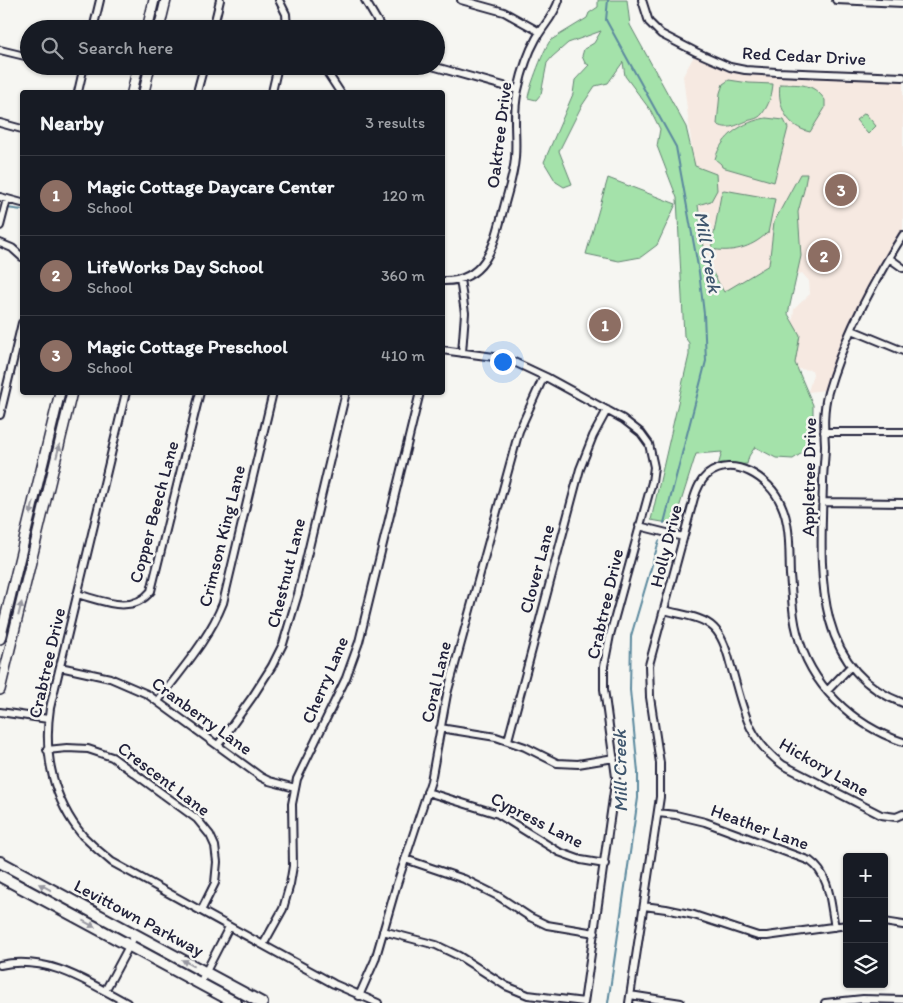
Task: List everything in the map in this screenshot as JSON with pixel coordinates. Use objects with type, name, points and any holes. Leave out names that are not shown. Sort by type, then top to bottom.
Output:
[{"type":"main road","points":[[149,20],[154,0]]},
{"type":"main road","points":[[161,20],[166,0]]},
{"type":"main road","points":[[132,90],[136,75]]},
{"type":"main road","points":[[144,90],[148,75]]},
{"type":"main road","points":[[0,639],[59,395]]},
{"type":"main road","points":[[0,690],[71,395]]},
{"type":"main road","name":"Levittown Parkway","points":[[0,862],[262,1003]]},
{"type":"main road","name":"Levittown Parkway","points":[[0,876],[236,1003]]},
{"type":"street","points":[[95,20],[100,0]]},
{"type":"street","points":[[215,20],[220,0]]},
{"type":"street","points":[[279,0],[287,20]]},
{"type":"street","points":[[365,0],[377,20]]},
{"type":"street","points":[[461,0],[504,12],[540,32]]},
{"type":"street","name":"Oaktree Drive","points":[[445,281],[460,279],[476,271],[486,261],[492,250],[513,169],[515,148],[514,114],[518,90],[526,61],[540,32],[550,19],[558,0]]},
{"type":"street","name":"Red Cedar Drive","points":[[642,0],[649,22],[661,34],[730,67],[777,72],[903,77]]},
{"type":"street","points":[[836,0],[903,3]]},
{"type":"street","points":[[0,50],[20,55]]},
{"type":"street","points":[[445,70],[518,90]]},
{"type":"street","points":[[78,90],[82,75]]},
{"type":"street","points":[[198,90],[202,75]]},
{"type":"street","points":[[272,90],[276,75]]},
{"type":"street","points":[[329,75],[339,90]]},
{"type":"street","points":[[0,123],[20,128]]},
{"type":"street","points":[[0,226],[4,198],[20,202]]},
{"type":"street","name":"Appletree Drive","points":[[903,235],[873,284],[852,330],[828,394],[825,405],[822,502],[822,553],[828,619],[837,644],[851,666],[872,687],[884,695],[903,703]]},
{"type":"street","points":[[0,243],[12,248],[20,254]]},
{"type":"street","points":[[888,258],[903,268]]},
{"type":"street","points":[[460,279],[465,313],[462,353]]},
{"type":"street","points":[[852,330],[903,351]]},
{"type":"street","points":[[0,415],[20,331]]},
{"type":"street","name":"Crabtree Drive","points":[[445,350],[502,358],[544,376],[633,426],[649,444],[652,454],[654,467],[652,482],[608,642],[604,666],[604,689],[616,786],[584,1003]]},
{"type":"street","name":"Coral Lane","points":[[359,996],[375,960],[427,792],[457,653],[519,431],[544,376]]},
{"type":"street","name":"Crabtree Drive","points":[[125,395],[48,720],[47,750],[58,795],[72,821],[90,843],[117,866],[334,984],[378,1003]]},
{"type":"street","name":"Copper Beech Lane","points":[[77,594],[126,606],[141,601],[151,591],[199,395]]},
{"type":"street","name":"Crimson King Lane","points":[[158,701],[207,634],[219,614],[272,395]]},
{"type":"street","name":"Chestnut Lane","points":[[218,745],[253,696],[283,644],[298,594],[345,395]]},
{"type":"street","name":"Cherry Lane","points":[[263,945],[283,908],[294,866],[291,817],[295,788],[302,767],[349,672],[359,642],[419,395]]},
{"type":"street","name":"Clover Lane","points":[[508,740],[580,468],[593,436],[607,410]]},
{"type":"street","points":[[824,432],[903,432]]},
{"type":"street","name":"Holly Drive","points":[[629,1003],[658,813],[660,763],[648,676],[683,537],[698,486],[702,479],[713,471],[726,467],[745,470],[756,475],[771,488],[781,504],[786,520],[792,602],[797,632],[806,659],[827,691],[843,708],[861,723],[877,732],[903,742]]},
{"type":"street","points":[[822,502],[903,503]]},
{"type":"street","points":[[639,526],[683,537]]},
{"type":"street","name":"Hickory Lane","points":[[664,610],[704,621],[718,633],[728,654],[752,731],[760,744],[773,758],[865,808],[888,816],[903,814]]},
{"type":"street","points":[[1,629],[14,632]]},
{"type":"street","points":[[827,691],[851,666]]},
{"type":"street","name":"Cranberry Lane","points":[[60,667],[122,682],[141,690],[262,777],[269,781],[295,788]]},
{"type":"street","points":[[0,712],[48,720]]},
{"type":"street","points":[[440,728],[473,732],[508,740],[558,763],[578,764],[614,758]]},
{"type":"street","name":"Crescent Lane","points":[[47,750],[67,748],[88,749],[112,757],[197,819],[210,835],[215,846],[218,862],[215,882],[201,911]]},
{"type":"street","name":"Cypress Lane","points":[[427,792],[490,811],[515,824],[559,852],[581,860],[605,864]]},
{"type":"street","name":"Heather Lane","points":[[658,813],[705,822],[810,861],[821,871],[825,878],[835,927]]},
{"type":"street","points":[[405,859],[464,879],[498,896],[533,919],[547,924],[595,933]]},
{"type":"street","points":[[644,906],[694,915],[758,936],[843,926]]},
{"type":"street","points":[[888,923],[903,925]]},
{"type":"street","points":[[200,983],[229,927]]},
{"type":"street","points":[[383,931],[436,945],[459,956],[506,986],[528,995],[584,1003]]},
{"type":"street","points":[[105,991],[135,935]]},
{"type":"street","points":[[0,965],[22,962],[51,966],[73,974],[127,1003]]},
{"type":"street","points":[[630,995],[681,1003]]},
{"type":"street","points":[[825,1003],[863,999],[903,1000]]},
{"type":"shaded area","points":[[694,56],[726,70],[745,74],[903,81],[903,230],[865,290],[825,390],[808,392],[813,374],[812,370],[798,369],[795,363],[792,328],[794,309],[810,294],[809,281],[802,273],[711,303],[683,76]]},
{"type":"green space","points":[[598,0],[627,0],[630,25],[686,127],[695,166],[716,174],[717,190],[711,201],[698,205],[706,261],[724,292],[769,265],[774,222],[800,174],[807,174],[798,212],[801,256],[788,314],[800,335],[795,363],[813,405],[813,441],[811,447],[793,459],[776,458],[755,447],[749,456],[747,464],[718,466],[722,452],[696,454],[674,524],[651,520],[689,355],[689,343],[684,336],[677,198],[657,146],[660,129],[651,111],[625,76],[623,62],[608,83],[595,86],[581,107],[559,151],[572,184],[564,187],[556,182],[544,162],[573,94],[575,80],[589,65],[585,63],[582,56],[584,49],[594,43],[601,31],[568,43],[552,57],[547,63],[541,94],[536,100],[528,98],[545,49],[551,40],[587,18],[589,13],[598,7]]},
{"type":"green space","points":[[729,80],[773,84],[771,96],[760,116],[732,127],[724,127],[717,124],[720,93],[723,84]]},
{"type":"green space","points":[[780,84],[811,87],[825,100],[825,108],[810,132],[795,125],[785,114],[780,100]]},
{"type":"green space","points":[[865,113],[876,126],[868,134],[856,120]]},
{"type":"green space","points":[[766,118],[784,120],[788,128],[774,182],[722,167],[715,159],[728,137],[742,126]]},
{"type":"green space","points":[[608,178],[676,204],[657,245],[641,257],[619,261],[586,254]]},
{"type":"green space","points":[[724,190],[775,199],[768,233],[754,243],[733,250],[711,249],[721,195]]},
{"type":"waterway","name":"Mill Creek","points":[[608,0],[606,20],[676,147],[699,272],[704,314],[706,361],[664,523]]},
{"type":"waterway","points":[[7,208],[20,210]]},
{"type":"waterway","name":"Mill Creek","points":[[608,1003],[638,798],[638,772],[630,690],[631,636],[659,541]]},
{"type":"place","name":"Magic Cottage Preschool","points":[[841,190]]},
{"type":"place","name":"LifeWorks Day School","points":[[824,256]]},
{"type":"place","name":"Magic Cottage Daycare Center","points":[[605,325]]}]
